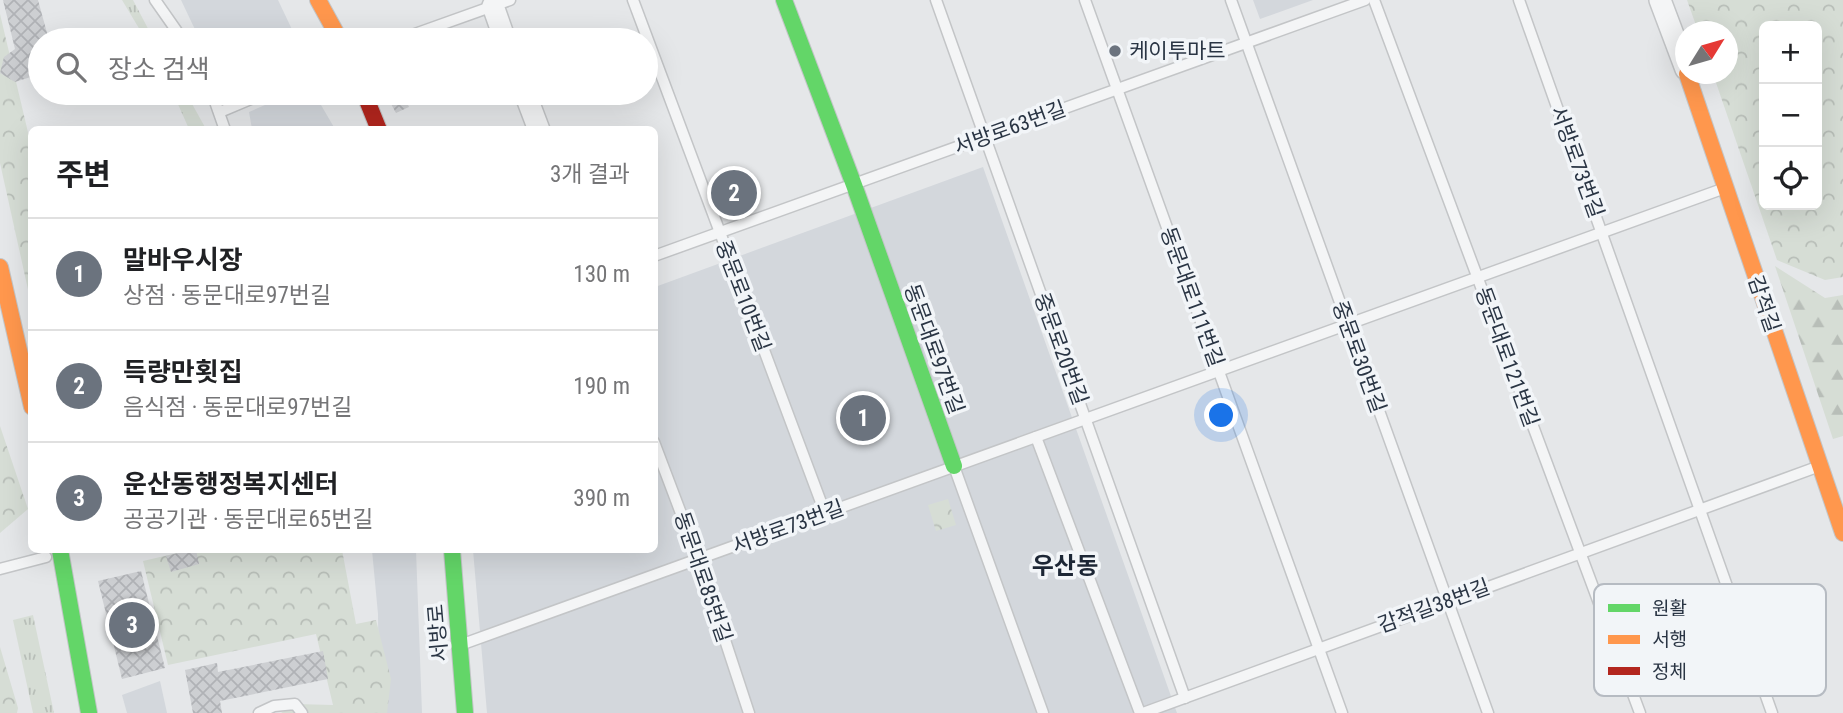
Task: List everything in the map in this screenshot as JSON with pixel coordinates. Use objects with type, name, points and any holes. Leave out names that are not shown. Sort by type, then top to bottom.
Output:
[{"type":"street","points":[[318,0],[333,28]]},
{"type":"street","name":"동문대로97번길","points":[[784,0],[954,466]]},
{"type":"street","name":"감적길","points":[[1660,0],[1675,41]]},
{"type":"street","points":[[501,3],[504,28]]},
{"type":"street","name":"감적길","points":[[1690,84],[1843,533]]},
{"type":"street","points":[[369,105],[377,126]]},
{"type":"street","points":[[530,105],[537,126]]},
{"type":"street","points":[[0,267],[28,390]]},
{"type":"street","points":[[60,553],[89,713]]},
{"type":"street","name":"서방로","points":[[452,553],[465,713]]},
{"type":"lane","points":[[155,0],[175,28]]},
{"type":"lane","name":"중문로10번길","points":[[633,0],[643,28]]},
{"type":"lane","name":"중문로20번길","points":[[936,0],[1185,698]]},
{"type":"lane","name":"동문대로111번길","points":[[1084,0],[1342,713]]},
{"type":"lane","name":"중문로30번길","points":[[1231,0],[1488,713]]},
{"type":"lane","name":"서방로63번길","points":[[658,255],[1364,0]]},
{"type":"lane","name":"동문대로121번길","points":[[1374,0],[1594,590]]},
{"type":"lane","name":"서방로73번길","points":[[1519,0],[1700,509]]},
{"type":"lane","points":[[431,28],[501,3]]},
{"type":"lane","name":"중문로10번길","points":[[658,67],[825,513]]},
{"type":"lane","points":[[217,105],[224,126]]},
{"type":"lane","points":[[220,112],[237,105]]},
{"type":"lane","name":"서방로73번길","points":[[461,645],[1725,188]]},
{"type":"lane","name":"감적길38번길","points":[[1036,437],[1142,713],[1170,708],[1185,698],[1820,466]]},
{"type":"lane","name":"동문대로85번길","points":[[658,453],[699,561],[749,713]]},
{"type":"lane","name":"동문대로97번길","points":[[954,466],[1043,713]]},
{"type":"lane","points":[[1700,509],[1726,584]]},
{"type":"lane","points":[[0,569],[56,553]]},
{"type":"lane","name":"동문대로121번길","points":[[1634,696],[1640,713]]},
{"type":"lane","points":[[1766,696],[1772,713]]},
{"type":"lane","points":[[260,713],[274,706],[295,704],[302,713]]},
{"type":"shaded area","points":[[181,0],[278,0],[291,28],[194,28]]},
{"type":"shaded area","points":[[1253,0],[1313,0],[1260,19]]},
{"type":"shaded area","points":[[265,105],[321,105],[333,126],[251,126],[249,112]]},
{"type":"shaded area","points":[[983,167],[1177,713],[487,713],[473,553],[658,553],[658,286]]},
{"type":"shaded area","points":[[372,553],[416,553],[422,713],[379,713],[378,614]]},
{"type":"shaded area","points":[[160,681],[167,713],[127,713],[122,695]]},
{"type":"green space","points":[[122,0],[133,0],[148,28],[139,28]]},
{"type":"green space","points":[[1687,0],[1843,0],[1843,277],[1825,280],[1777,260],[1760,210],[1822,210],[1822,21],[1759,21],[1759,208],[1716,84],[1738,84],[1738,21],[1694,21]]},
{"type":"green space","points":[[0,14],[28,132],[28,289],[0,163]]},
{"type":"green space","points":[[178,105],[193,105],[204,126],[188,126]]},
{"type":"green space","points":[[1775,266],[1825,298],[1843,295],[1843,436],[1833,439]]},
{"type":"green space","points":[[0,426],[28,509],[0,533]]},
{"type":"green space","points":[[948,499],[956,525],[936,531],[928,505]]},
{"type":"green space","points":[[177,553],[343,553],[356,624],[376,620],[391,679],[387,713],[281,713],[295,704],[333,705],[316,634],[168,665],[143,561]]},
{"type":"green space","points":[[33,615],[54,713],[33,713],[13,620]]},
{"type":"green space","points":[[0,647],[18,708],[17,713],[0,713]]},
{"type":"building","points":[[3,0],[38,0],[46,28],[28,28],[28,78],[15,82],[0,73],[4,57],[15,49]]},
{"type":"building","points":[[392,105],[408,105],[409,107],[396,113]]},
{"type":"building","points":[[197,553],[199,564],[171,572],[166,556]]},
{"type":"building","points":[[141,571],[165,668],[122,679],[98,581]]},
{"type":"building","points":[[323,651],[328,679],[220,701],[222,713],[193,713],[185,670],[217,663],[218,672]]},
{"type":"traffic: fast","points":[[784,0],[854,185],[954,466]]},
{"type":"traffic: fast","points":[[61,553],[89,713]]},
{"type":"traffic: fast","points":[[452,553],[465,713]]},
{"type":"traffic: slow","points":[[318,0],[333,28]]},
{"type":"traffic: slow","points":[[1690,84],[1843,533]]},
{"type":"traffic: slow","points":[[0,267],[28,390]]},
{"type":"traffic: jam","points":[[369,105],[377,126]]},
{"type":"place","name":"케이투마트","points":[[1115,51]]},
{"type":"place","name":"득량만횟집","points":[[734,193]]},
{"type":"place","name":"말바우시장","points":[[863,418]]},
{"type":"place","name":"운산동행정복지센터","points":[[132,625]]},
{"type":"district","name":"우산동","points":[[1065,566]]}]
